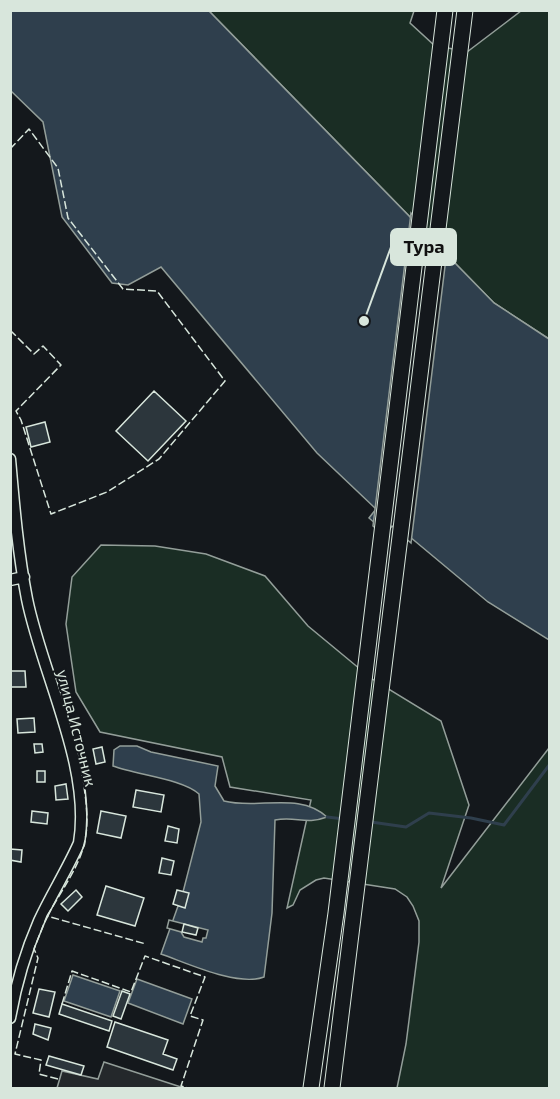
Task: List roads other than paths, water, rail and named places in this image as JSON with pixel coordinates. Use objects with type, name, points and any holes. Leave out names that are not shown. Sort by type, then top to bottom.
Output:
[{"type":"highway","points":[[311,1089],[336,913],[445,10]]},
{"type":"highway","points":[[332,1089],[465,10]]},
{"type":"street","name":"улица Источник","points":[[10,459],[27,600],[77,775],[81,830],[79,843],[39,920],[14,979],[10,1018]]},
{"type":"street","points":[[10,580],[24,577]]},
{"type":"water","points":[[10,11],[209,11],[494,303],[549,339],[549,640],[488,602],[392,522],[384,531],[369,518],[376,509],[317,453],[161,267],[128,285],[112,283],[62,217],[43,122],[11,91]]},
{"type":"water","points":[[120,746],[137,746],[151,752],[218,766],[215,786],[224,801],[304,805],[316,809],[327,817],[313,820],[275,820],[272,913],[264,977],[241,979],[227,976],[161,954],[178,906],[185,907],[183,892],[201,822],[199,794],[171,781],[113,766],[114,750]]},
{"type":"water","points":[[73,975],[120,991],[111,1017],[64,1001]]},
{"type":"water","points":[[137,979],[192,999],[183,1024],[128,1003]]},
{"type":"waterway","points":[[371,822],[406,827],[429,813],[504,825],[550,764]]},
{"type":"waterway","points":[[327,817],[344,819]]},
{"type":"place","name":"Тура","points":[[364,321]]}]
